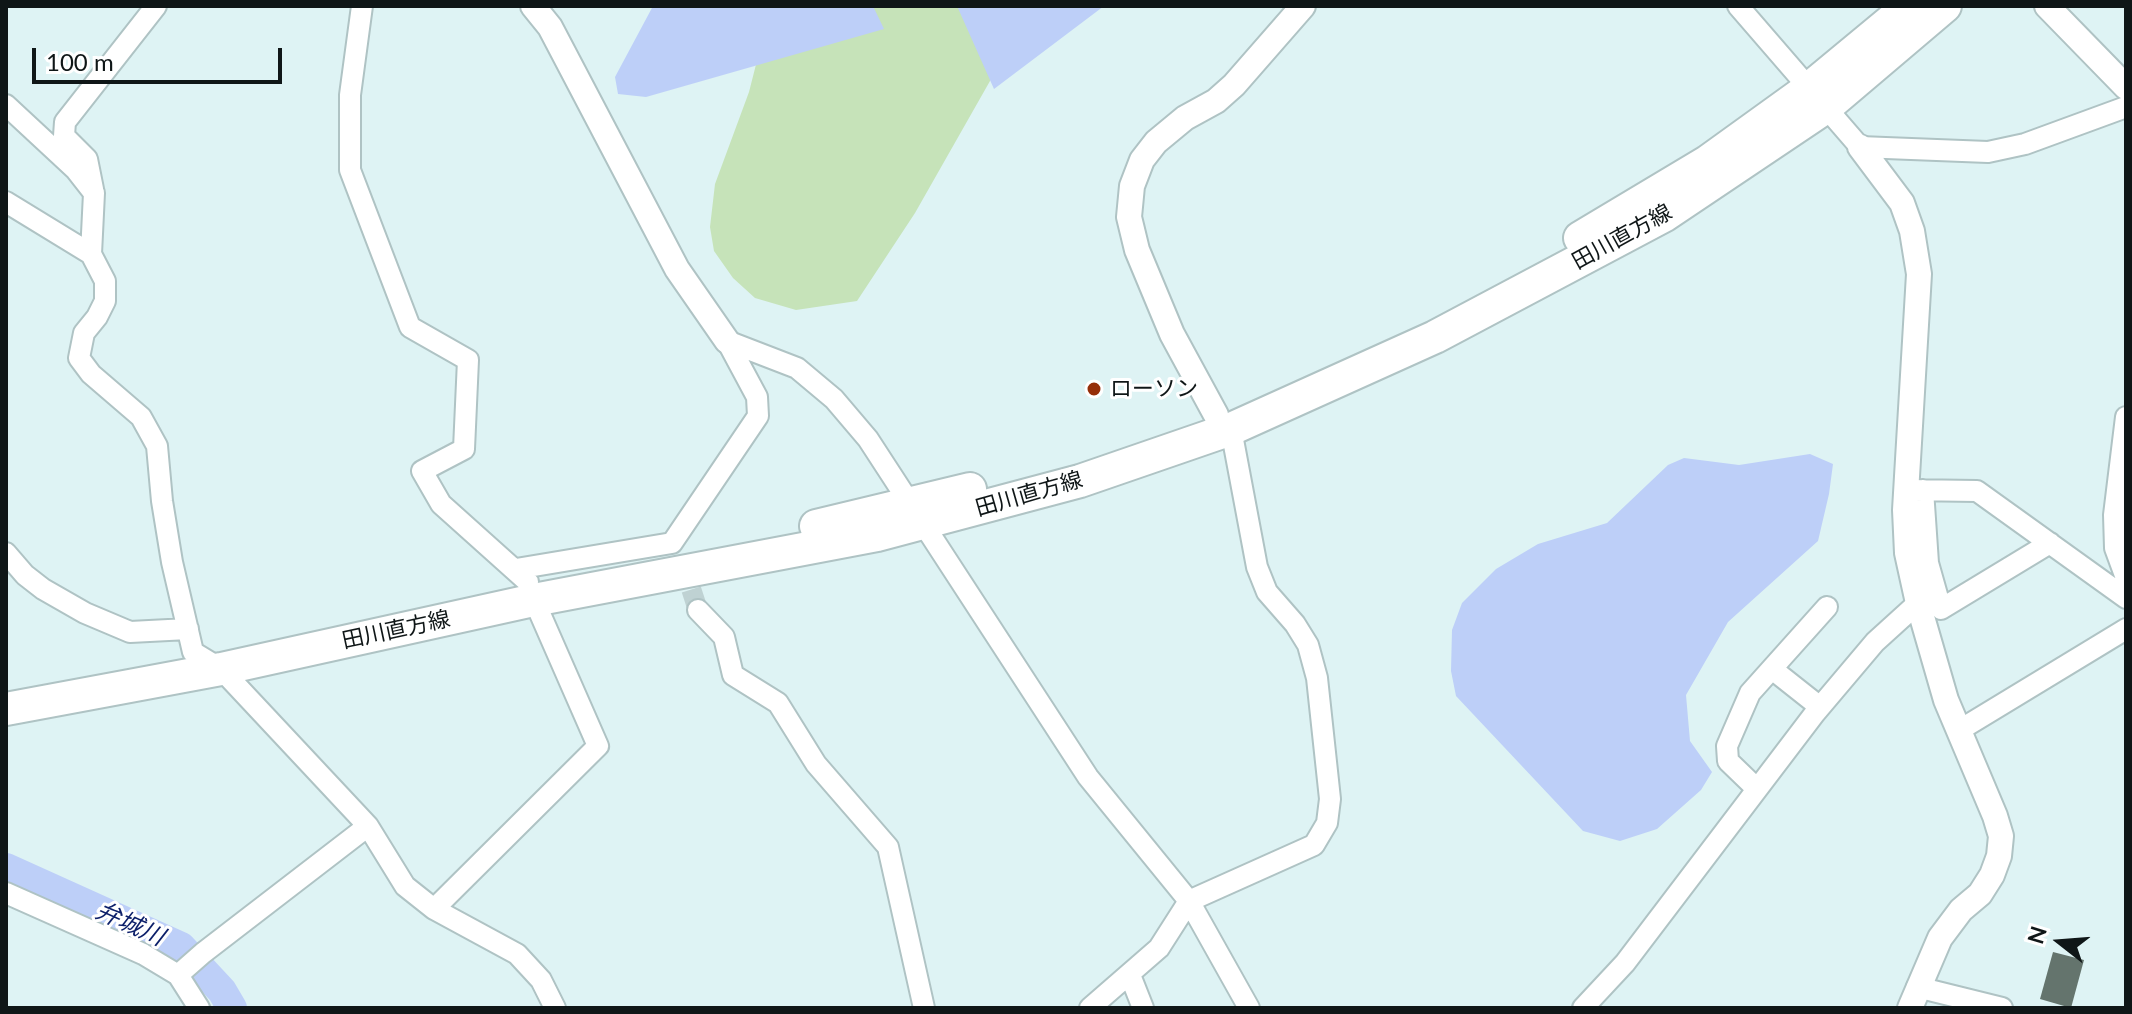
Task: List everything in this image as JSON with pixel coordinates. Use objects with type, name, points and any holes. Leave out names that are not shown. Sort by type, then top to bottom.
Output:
[{"type":"main road","name":"田川直方線","points":[[1818,97],[1909,6]]},
{"type":"main road","name":"田川直方線","points":[[6,691],[190,640],[526,584],[877,535],[918,514],[1061,466],[1223,422],[1426,323],[1586,234],[1818,97],[1945,6]]},
{"type":"main road","name":"田川直方線","points":[[6,709],[221,669],[526,584],[676,550],[918,514]]},
{"type":"street","points":[[156,6],[65,122],[64,136],[87,159],[94,193],[91,254],[105,281],[105,301],[84,333],[79,358],[91,374],[141,417],[157,446],[172,562],[190,640],[368,826],[405,886],[434,909],[517,954],[541,980],[555,1008]]},
{"type":"street","points":[[362,6],[350,95],[350,170],[410,327],[468,360],[464,449],[422,471],[441,504],[526,584],[598,746],[434,909]]},
{"type":"street","points":[[533,6],[550,27],[677,269],[727,341],[757,397],[758,416],[676,550]]},
{"type":"street","points":[[1090,1008],[1159,948],[1189,901],[1314,845],[1327,823],[1330,799],[1317,678],[1308,645],[1267,592],[1257,567],[1223,422],[1172,334],[1137,250],[1129,217],[1132,186],[1142,160],[1156,142],[1234,85],[1303,6]]},
{"type":"street","points":[[1738,6],[1860,147],[1902,203],[1912,231],[1919,274],[1914,490],[1907,553],[1946,700],[2001,836],[1999,856],[1980,894],[1961,910],[1940,938],[1913,998],[2002,1008]]},
{"type":"street","points":[[2047,6],[2126,87]]},
{"type":"street","points":[[6,105],[76,170],[94,193]]},
{"type":"street","points":[[1860,147],[1988,152],[2025,144],[2126,107]]},
{"type":"street","points":[[6,202],[91,254]]},
{"type":"street","points":[[727,341],[797,368],[834,399],[868,439],[1088,777],[1189,901],[1249,1008]]},
{"type":"street","points":[[2126,417],[2114,515],[2115,548],[2126,578]]},
{"type":"street","points":[[1914,490],[1977,491],[2126,598]]},
{"type":"street","points":[[1914,490],[1928,563],[1941,609],[2050,543]]},
{"type":"street","points":[[6,553],[25,575],[43,589],[85,613],[130,632],[190,640]]},
{"type":"street","points":[[1583,1008],[1625,963],[1820,707],[1875,642],[1918,603]]},
{"type":"street","points":[[1757,789],[1728,761],[1727,746],[1750,693],[1827,607]]},
{"type":"street","points":[[698,610],[724,637],[733,675],[778,703],[816,764],[888,847],[924,1008]]},
{"type":"street","points":[[1958,731],[2126,629]]},
{"type":"street","points":[[1772,669],[1820,707]]},
{"type":"street","points":[[181,972],[368,826]]},
{"type":"street","points":[[6,893],[181,972],[199,1008]]},
{"type":"street","points":[[1130,975],[1143,1008]]},
{"type":"green space","points":[[776,6],[1041,6],[990,81],[915,213],[857,301],[796,310],[755,298],[733,278],[714,251],[710,227],[715,184]]},
{"type":"water","points":[[653,6],[873,6],[884,29],[646,97],[618,94],[615,77]]},
{"type":"water","points":[[957,6],[1104,6],[994,89]]},
{"type":"water","points":[[1810,454],[1833,464],[1818,541],[1728,622],[1686,695],[1690,741],[1712,772],[1701,790],[1657,829],[1620,841],[1583,831],[1456,696],[1451,671],[1452,630],[1462,603],[1496,569],[1538,544],[1607,523],[1668,465],[1684,458],[1739,465]]},
{"type":"building","points":[[2053,952],[2084,960],[2071,1008],[2040,999]]},
{"type":"waterway","name":"弁城川","points":[[6,868],[181,947],[222,991],[232,1008]]},
{"type":"tunnel","points":[[682,561],[698,610]]},
{"type":"place","name":"ローソン","points":[[1094,389]]}]
